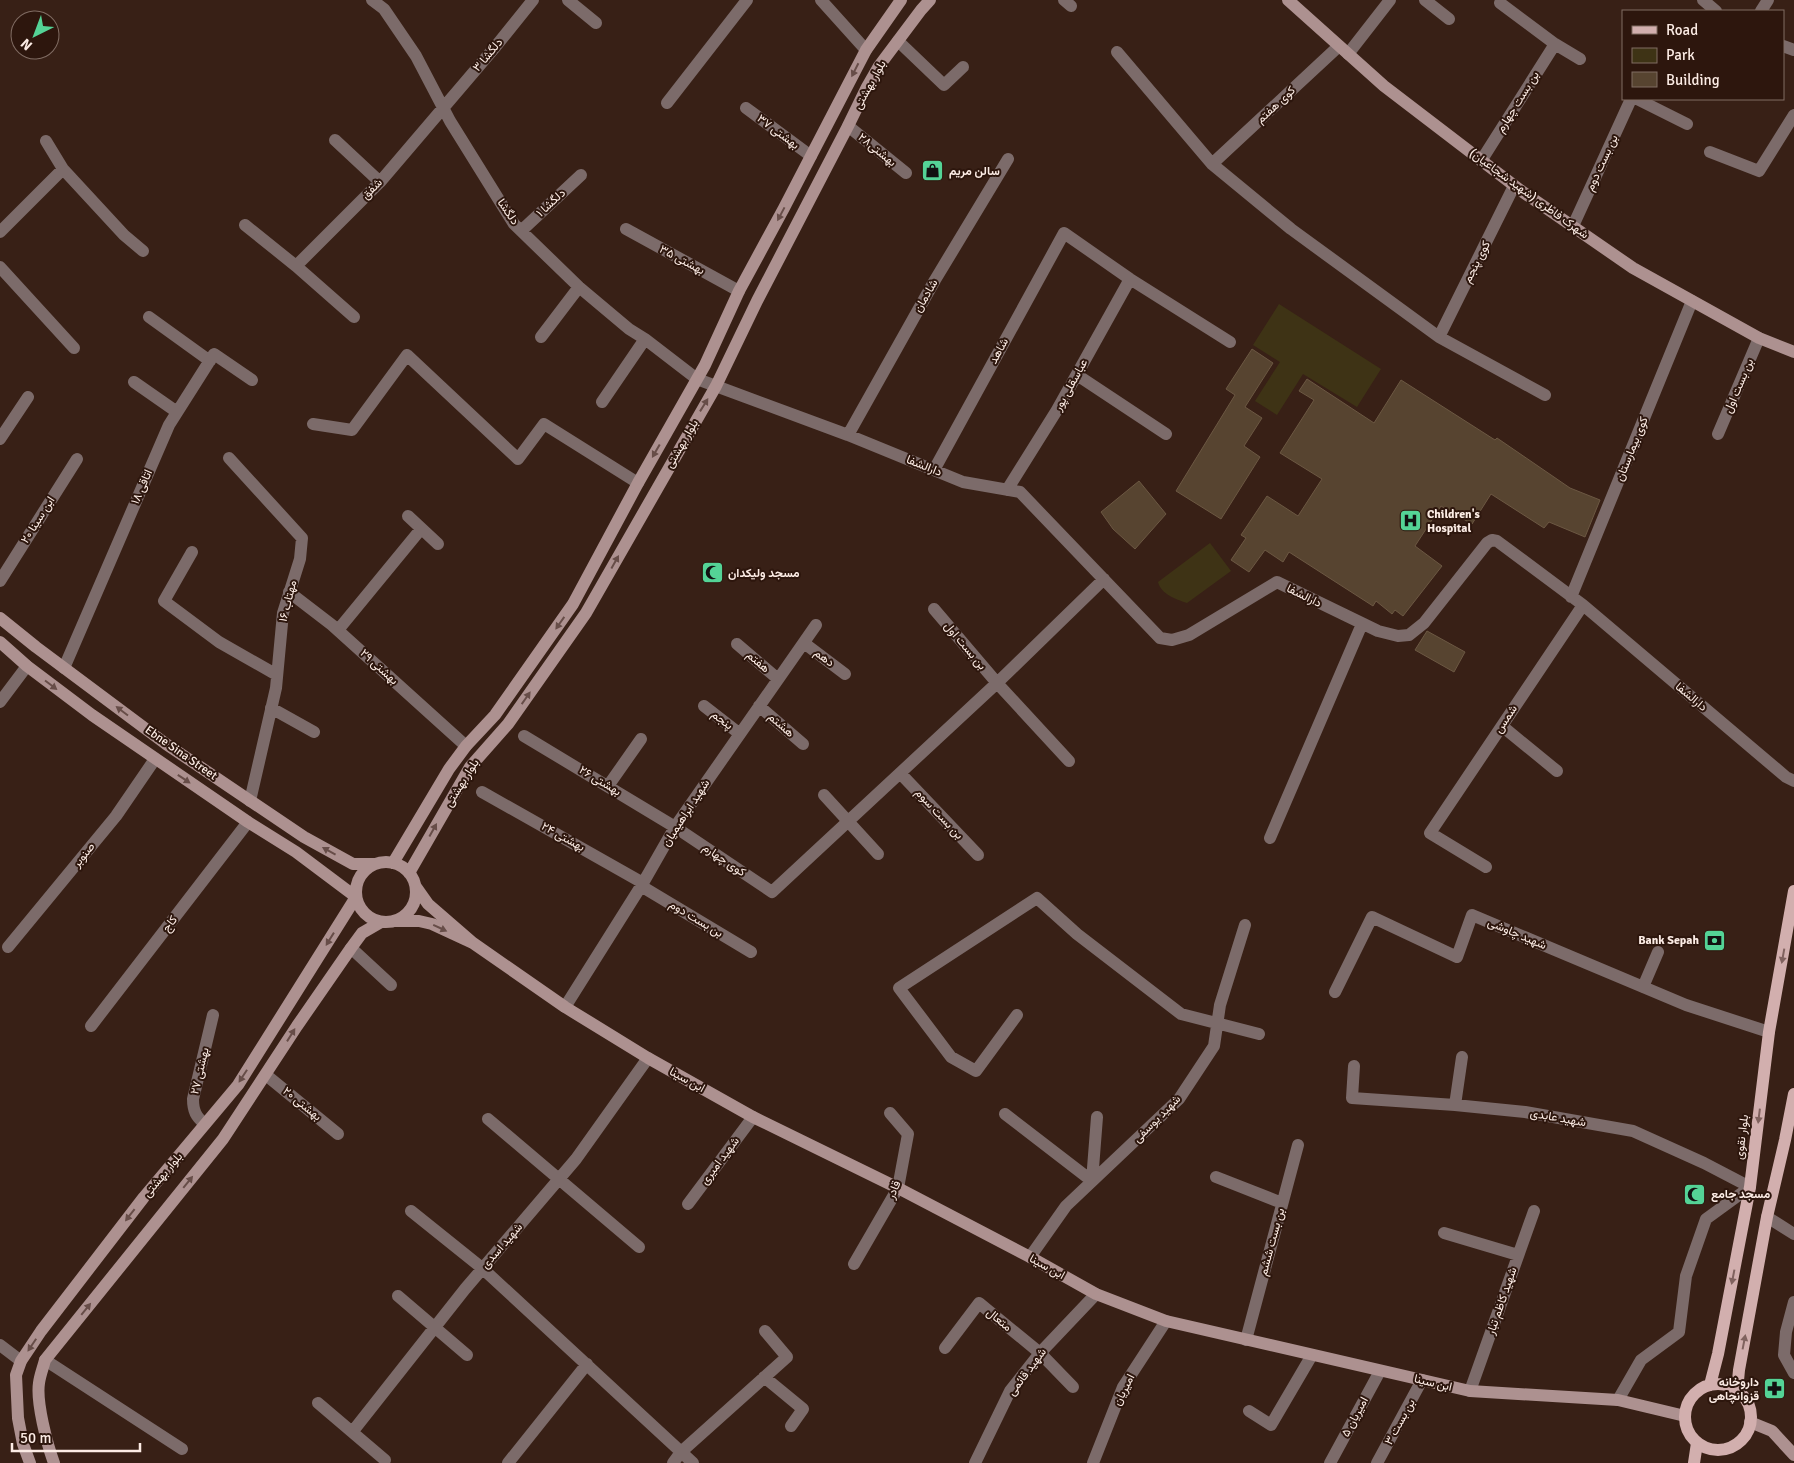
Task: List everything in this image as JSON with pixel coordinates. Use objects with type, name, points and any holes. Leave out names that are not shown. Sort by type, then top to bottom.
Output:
[{"type":"main road","name":"بلوار بهشتی","points":[[393,863],[449,769],[466,746],[495,715],[573,604],[638,483],[697,380],[739,291],[866,50],[901,0]]},
{"type":"main road","name":"بلوار بهشتی","points":[[410,873],[470,767],[508,724],[593,601],[716,386],[757,301],[867,87],[898,41],[930,0]]},
{"type":"main road","name":"شهرک فاطری (شهید شجاعیان)","points":[[1288,0],[1384,86],[1514,186],[1634,268],[1759,338],[1794,352]]},
{"type":"main road","points":[[578,594],[593,601]]},
{"type":"main road","name":"Ebne Sina Street","points":[[0,618],[166,744],[304,837],[353,864],[374,864]]},
{"type":"main road","name":"Ebne Sina Street","points":[[0,642],[27,666],[92,715],[248,822],[296,852],[356,897]]},
{"type":"main road","points":[[296,852],[304,837]]},
{"type":"main road","points":[[387,862],[399,865],[410,873],[416,887],[428,904],[472,943],[432,924],[419,921],[387,922],[368,917],[362,911],[356,897],[356,889],[361,874],[374,864],[387,862]]},
{"type":"main road","points":[[387,922],[401,918],[413,905],[416,887]]},
{"type":"main road","name":"بلوار نقوی","points":[[1710,1385],[1718,1354],[1750,1187],[1769,1032],[1794,890]]},
{"type":"main road","name":"بلوار بهشتی","points":[[30,1463],[23,1444],[18,1418],[16,1375],[21,1361],[41,1331],[144,1197],[238,1085],[356,897]]},
{"type":"main road","name":"بلوار بهشتی","points":[[54,1463],[48,1447],[41,1414],[38,1384],[45,1360],[223,1139],[297,1026],[362,933],[387,922]]},
{"type":"main road","name":"ابن سینا","points":[[472,943],[565,1007],[648,1058],[753,1117],[898,1188],[1096,1294],[1166,1321],[1470,1391],[1618,1400],[1684,1416]]},
{"type":"main road","points":[[1737,1390],[1767,1217],[1794,1094]]},
{"type":"main road","points":[[205,1124],[223,1139]]},
{"type":"main road","points":[[1710,1385],[1724,1385],[1737,1390],[1745,1399],[1750,1410],[1748,1431],[1742,1440],[1724,1450],[1710,1449],[1697,1443],[1688,1431],[1684,1416],[1688,1402],[1697,1391],[1710,1385]]},
{"type":"main road","points":[[1750,1422],[1772,1431],[1794,1455]]},
{"type":"main road","points":[[1694,1463],[1697,1443]]},
{"type":"main road","points":[[1720,1463],[1724,1450]]},
{"type":"street","name":"دلگشا","points":[[372,0],[384,9],[416,56],[443,109],[514,224],[579,287],[629,329],[645,339],[697,380]]},
{"type":"street","name":"دلگشا ۳","points":[[443,109],[533,0]]},
{"type":"street","points":[[568,0],[596,23]]},
{"type":"street","points":[[667,103],[747,0]]},
{"type":"street","points":[[822,0],[866,50]]},
{"type":"street","name":"کوی هفتم","points":[[1212,164],[1344,50],[1390,0]]},
{"type":"street","points":[[1425,0],[1448,19]]},
{"type":"street","points":[[1703,0],[1715,10]]},
{"type":"street","points":[[1500,3],[1580,60]]},
{"type":"street","points":[[898,41],[944,85],[963,67]]},
{"type":"street","name":"بن بست چهارم","points":[[1481,161],[1555,44]]},
{"type":"street","points":[[1117,52],[1212,164],[1291,229],[1438,337],[1545,395]]},
{"type":"street","name":"بن بست دوم","points":[[1573,226],[1631,100]]},
{"type":"street","points":[[1639,100],[1687,124]]},
{"type":"street","name":"بهشتی ٣٧","points":[[746,108],[811,156]]},
{"type":"street","name":"شفق","points":[[296,266],[380,182],[443,109]]},
{"type":"street","points":[[1710,152],[1759,171],[1794,115]]},
{"type":"street","name":"بهشتی۲۸","points":[[848,126],[906,173]]},
{"type":"street","points":[[335,140],[380,182]]},
{"type":"street","points":[[46,141],[63,169],[124,235],[143,251]]},
{"type":"street","name":"شادمان","points":[[848,434],[935,280],[1008,159]]},
{"type":"street","points":[[0,232],[63,169]]},
{"type":"street","name":"دلگشا ۱","points":[[521,230],[581,175]]},
{"type":"street","name":"کوی پنجم","points":[[1438,337],[1514,186]]},
{"type":"street","points":[[245,224],[296,266],[354,318]]},
{"type":"street","name":"بهشتی ۳۵","points":[[626,230],[739,291]]},
{"type":"street","name":"شاهد","points":[[934,470],[1064,233],[1130,279]]},
{"type":"street","points":[[0,267],[74,348]]},
{"type":"street","points":[[1130,279],[1230,342]]},
{"type":"street","name":"عباسقلی پور","points":[[1007,490],[1057,410],[1130,279]]},
{"type":"street","points":[[541,337],[579,287]]},
{"type":"street","name":"کوی بیمارستان","points":[[1571,597],[1692,301]]},
{"type":"street","points":[[149,317],[210,360],[214,354],[252,380]]},
{"type":"street","name":"بن بست اول","points":[[1718,434],[1759,338]]},
{"type":"street","points":[[602,402],[645,339]]},
{"type":"street","points":[[313,424],[352,430],[407,355],[518,459],[544,424],[638,483]]},
{"type":"street","name":"اتاقی ۱۸","points":[[64,668],[169,425],[210,360]]},
{"type":"street","points":[[1077,375],[1166,434]]},
{"type":"street","name":"دارالشفا","points":[[697,380],[848,434],[963,482],[1020,492],[1160,638],[1172,640],[1189,635],[1277,582],[1378,631],[1398,636],[1410,635],[1424,623],[1487,543],[1492,540],[1497,541],[1583,605],[1794,781]]},
{"type":"street","points":[[134,382],[177,412]]},
{"type":"street","points":[[0,439],[28,397]]},
{"type":"street","name":"مهتاب ۱۶","points":[[229,458],[302,538],[300,559],[283,613],[277,675],[250,801]]},
{"type":"street","name":"ابن سینا ۲۰","points":[[0,581],[77,459]]},
{"type":"street","points":[[408,516],[438,544]]},
{"type":"street","points":[[338,630],[421,529]]},
{"type":"street","points":[[192,552],[164,601],[220,642],[277,675]]},
{"type":"street","points":[[848,822],[1104,579]]},
{"type":"street","name":"بهشتی ۲۹","points":[[289,592],[338,630],[466,746]]},
{"type":"street","name":"شمس","points":[[1486,867],[1430,833],[1583,605]]},
{"type":"street","name":"بن بست اول","points":[[934,609],[996,683]]},
{"type":"street","points":[[1270,838],[1362,624]]},
{"type":"street","name":"شهید ابراهیمیان","points":[[565,1007],[642,884],[675,827],[816,625]]},
{"type":"street","name":"دهم","points":[[804,643],[845,674]]},
{"type":"street","name":"هفتم","points":[[737,644],[778,680]]},
{"type":"street","points":[[0,702],[27,666]]},
{"type":"street","points":[[996,683],[1069,760]]},
{"type":"street","name":"پنجم","points":[[704,706],[740,734]]},
{"type":"street","name":"هشتم","points":[[760,706],[803,744]]},
{"type":"street","points":[[271,708],[314,732]]},
{"type":"street","points":[[1502,726],[1557,771]]},
{"type":"street","name":"بهشتی ۲۶","points":[[524,736],[675,827]]},
{"type":"street","points":[[608,786],[642,739]]},
{"type":"street","name":"صنوبر","points":[[8,947],[116,816],[155,759]]},
{"type":"street","name":"بن بست سوم","points":[[900,773],[978,855]]},
{"type":"street","name":"بهشتی ۲۴","points":[[482,792],[642,884]]},
{"type":"street","points":[[824,794],[878,854]]},
{"type":"street","name":"کاج","points":[[91,1026],[248,822]]},
{"type":"street","name":"کوی چهارم","points":[[675,827],[772,892],[848,822]]},
{"type":"street","name":"بن بست دوم","points":[[642,884],[751,952]]},
{"type":"street","points":[[1018,1015],[976,1072],[951,1058],[898,988],[1036,898],[1077,934],[1181,1014],[1259,1034]]},
{"type":"street","name":"شهید چاوشی","points":[[1335,992],[1372,917],[1457,957],[1472,915],[1686,1005],[1769,1032]]},
{"type":"street","name":"شهید یوسفی","points":[[1030,1257],[1066,1206],[1179,1099],[1214,1046],[1220,1005],[1245,925]]},
{"type":"street","points":[[351,948],[391,985]]},
{"type":"street","points":[[1643,987],[1658,952]]},
{"type":"street","name":"بهشتی ۲۷","points":[[205,1124],[195,1114],[193,1099],[213,1015]]},
{"type":"street","points":[[1455,1105],[1462,1057]]},
{"type":"street","name":"شهید اسدی","points":[[353,1431],[482,1268],[576,1159],[648,1058]]},
{"type":"street","name":"شهید عابدی","points":[[1354,1066],[1352,1098],[1525,1112],[1633,1131],[1704,1163],[1750,1187]]},
{"type":"street","name":"بهشتی ۲۰","points":[[266,1075],[338,1134]]},
{"type":"street","name":"قادر","points":[[854,1264],[898,1188],[908,1134],[890,1113]]},
{"type":"street","points":[[1005,1114],[1092,1181]]},
{"type":"street","name":"شهید امیری","points":[[688,1204],[753,1117]]},
{"type":"street","points":[[1092,1181],[1097,1117]]},
{"type":"street","points":[[488,1119],[639,1247]]},
{"type":"street","name":"بن بست ششم","points":[[1246,1340],[1298,1144]]},
{"type":"street","points":[[1216,1177],[1282,1203]]},
{"type":"street","points":[[1618,1400],[1641,1360],[1679,1332],[1686,1276],[1706,1219],[1750,1187]]},
{"type":"street","points":[[411,1211],[482,1268],[693,1463]]},
{"type":"street","name":"شهید کاظم تبار","points":[[1470,1391],[1534,1211]]},
{"type":"street","points":[[1767,1217],[1794,1234]]},
{"type":"street","points":[[1444,1233],[1518,1255]]},
{"type":"street","name":"شهید قائمی","points":[[975,1463],[1010,1391],[1040,1353],[1096,1294]]},
{"type":"street","points":[[398,1296],[467,1355]]},
{"type":"street","points":[[1794,1302],[1786,1332],[1784,1355],[1794,1373]]},
{"type":"street","name":"متعال","points":[[945,1348],[979,1303],[1040,1353]]},
{"type":"street","name":"امیریان","points":[[1093,1463],[1123,1387],[1166,1321]]},
{"type":"street","points":[[673,1463],[681,1452],[787,1357],[765,1331]]},
{"type":"street","points":[[0,1345],[21,1361]]},
{"type":"street","points":[[1040,1353],[1073,1387]]},
{"type":"street","points":[[1249,1412],[1271,1425],[1312,1355]]},
{"type":"street","points":[[45,1360],[182,1449]]},
{"type":"street","points":[[508,1463],[587,1364]]},
{"type":"street","name":"امیریان ۵","points":[[1330,1463],[1380,1371]]},
{"type":"street","points":[[764,1377],[802,1409],[790,1426]]},
{"type":"street","name":"بن بست ۳","points":[[1377,1463],[1422,1380]]},
{"type":"street","points":[[318,1403],[385,1460]]},
{"type":"green space","points":[[1279,304],[1381,369],[1357,407],[1303,374],[1277,415],[1255,401],[1280,362],[1253,345]]},
{"type":"green space","points":[[1210,543],[1231,571],[1187,603],[1165,593],[1158,582]]},
{"type":"building","points":[[1252,349],[1273,363],[1245,407],[1262,418],[1244,446],[1260,457],[1221,519],[1176,491],[1235,395],[1226,389]]},
{"type":"building","points":[[1307,379],[1374,423],[1401,380],[1495,440],[1497,438],[1570,488],[1600,500],[1585,537],[1549,522],[1544,528],[1491,494],[1472,524],[1441,506],[1415,546],[1442,566],[1403,616],[1395,610],[1392,614],[1376,601],[1373,606],[1289,552],[1283,562],[1265,550],[1249,572],[1231,560],[1246,538],[1241,535],[1267,496],[1298,516],[1322,479],[1280,453],[1314,400],[1299,391]]},
{"type":"building","points":[[1139,481],[1166,514],[1135,549],[1113,529],[1101,512]]},
{"type":"building","points":[[1427,631],[1465,652],[1454,672],[1415,650]]},
{"type":"place","name":"سالن مریم","points":[[933,171]]},
{"type":"place","name":"Children's Hospital","points":[[1411,521]]},
{"type":"place","name":"مسجد ولیکدان","points":[[712,573]]},
{"type":"place","name":"Bank Sepah","points":[[1715,940]]},
{"type":"place","name":"مسجد جامع","points":[[1695,1194]]},
{"type":"place","name":"داروخانه قزوانچاهی","points":[[1775,1389]]}]
